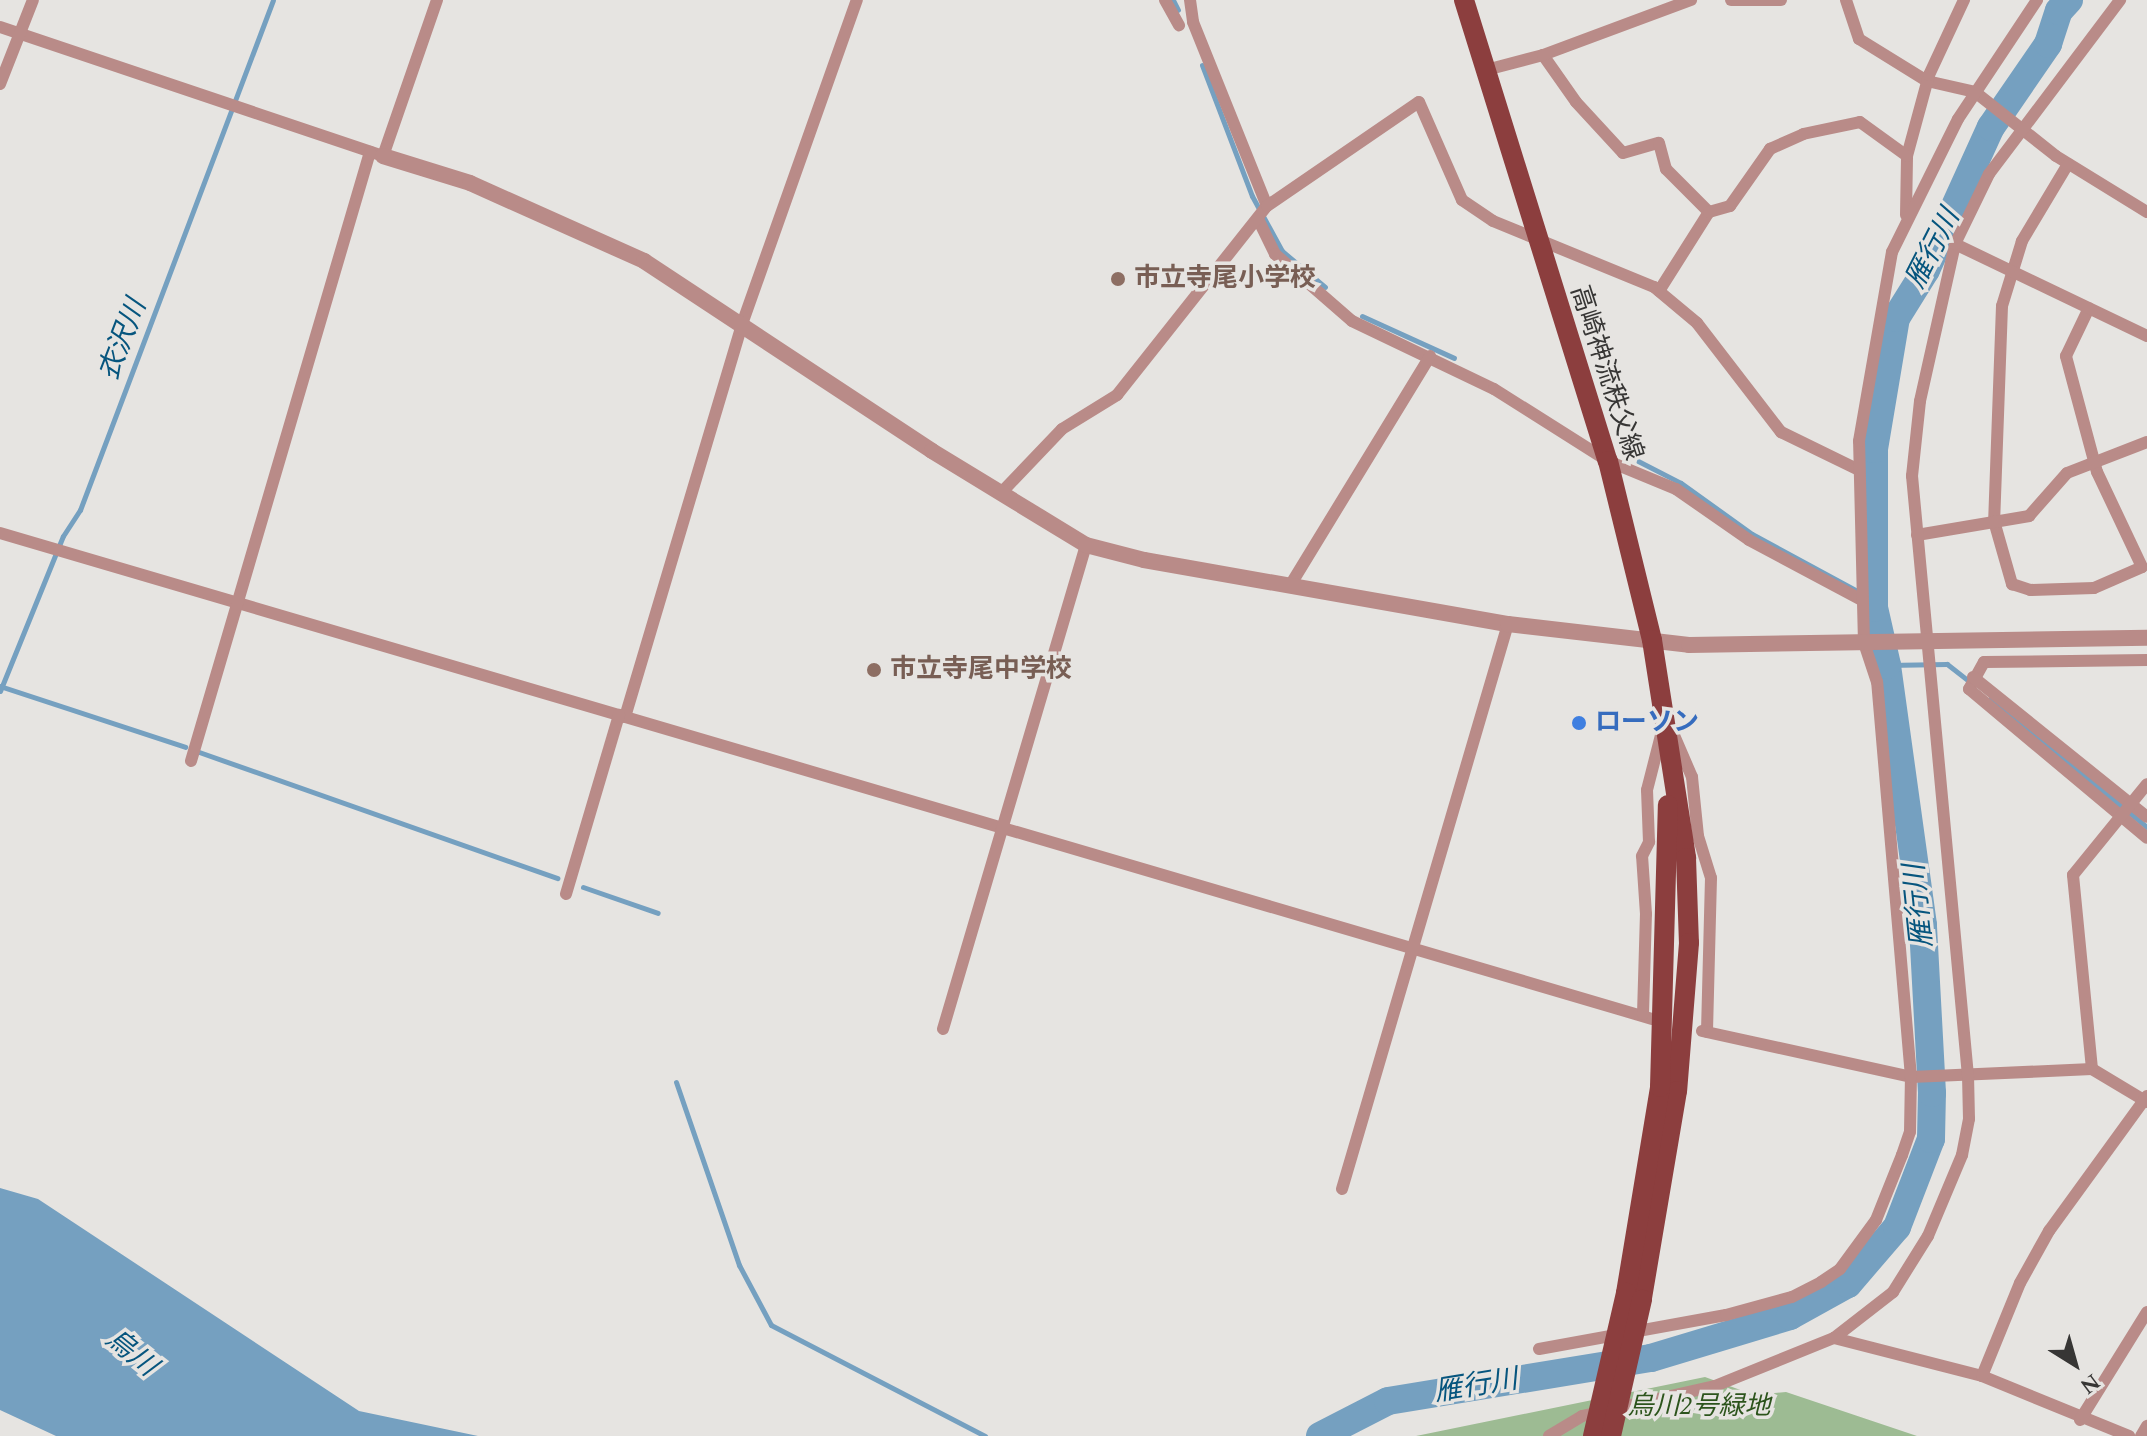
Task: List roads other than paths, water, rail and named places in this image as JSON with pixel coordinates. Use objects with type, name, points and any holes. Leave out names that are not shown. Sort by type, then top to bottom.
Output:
[{"type":"main road","name":"高崎神流秩父線","points":[[1464,0],[1535,240],[1608,461],[1652,640],[1665,716],[1669,769],[1686,858],[1689,943],[1673,1131],[1634,1296]]},
{"type":"main road","points":[[1593,1436],[1634,1296]]},
{"type":"main road","points":[[1611,1436],[1634,1296]]},
{"type":"street","points":[[0,84],[33,0]]},
{"type":"street","points":[[191,761],[377,154],[437,0]]},
{"type":"street","points":[[566,894],[741,327],[857,0]]},
{"type":"street","points":[[1165,0],[1179,25]]},
{"type":"street","points":[[1190,0],[1193,22],[1267,206]]},
{"type":"street","points":[[1486,70],[1543,55],[1691,0]]},
{"type":"street","points":[[1731,0],[1781,0]]},
{"type":"street","points":[[1846,0],[1859,39],[1927,81],[1975,92],[2068,164],[2147,212]]},
{"type":"street","points":[[1906,223],[1907,156],[1927,81],[1964,0]]},
{"type":"street","points":[[1539,1349],[1758,1311],[1792,1297],[1840,1269],[1876,1220],[1910,1132],[1911,1077],[1877,682],[1864,643],[1859,470],[1875,337],[1892,252],[1975,92],[2037,0]]},
{"type":"street","points":[[1549,1436],[1582,1416],[1715,1386],[1769,1361],[1834,1338],[1893,1292],[1928,1236],[1962,1155],[1969,1119],[1968,1076],[1912,476],[1920,401],[1955,244],[1989,174],[2120,0]]},
{"type":"street","points":[[0,27],[377,154],[568,223],[644,261],[741,327],[1086,545],[1144,560],[1508,624],[1692,645],[2147,638]]},
{"type":"street","points":[[1543,55],[1576,102],[1623,153],[1659,143],[1666,169],[1709,212]]},
{"type":"street","points":[[1001,493],[1062,429],[1117,395],[1267,206],[1419,102],[1462,200],[1535,240],[1659,291],[1697,323],[1781,432],[1859,470]]},
{"type":"street","points":[[1659,291],[1709,212],[1730,206],[1770,149],[1803,134],[1860,122],[1907,156]]},
{"type":"street","points":[[2068,164],[2022,241],[2002,306],[1994,521],[2012,584],[2030,590],[2094,588],[2144,571],[2097,472],[2097,461],[2066,356],[2089,308]]},
{"type":"street","points":[[1258,219],[1275,254],[1352,321],[1430,356],[1608,461],[1676,489],[1749,540],[1862,600]]},
{"type":"street","points":[[1955,244],[2147,336]]},
{"type":"street","points":[[1291,584],[1430,356]]},
{"type":"street","points":[[1917,535],[2029,516],[2067,473],[2147,442]]},
{"type":"street","points":[[0,533],[1001,831],[1416,947],[1647,1017],[1642,856],[1649,842],[1647,790],[1665,716]]},
{"type":"street","points":[[943,1029],[1086,545]]},
{"type":"street","points":[[1342,1189],[1416,947],[1508,624]]},
{"type":"street","points":[[2147,660],[1984,662],[1969,689],[2147,838]]},
{"type":"street","points":[[1973,677],[2147,817]]},
{"type":"street","points":[[1665,716],[1692,777],[1698,836],[1711,878],[1705,1031],[1911,1077],[2092,1069],[2146,1099],[2049,1231],[2020,1283],[1982,1376]]},
{"type":"street","points":[[2092,1069],[2073,875],[2147,784]]},
{"type":"street","points":[[2080,1420],[2147,1312]]},
{"type":"street","points":[[1834,1338],[1982,1376],[2080,1420],[2129,1436]]},
{"type":"street","points":[[2141,1436],[2147,1426]]},
{"type":"water","name":"烏川","points":[[0,1188],[38,1199],[359,1411],[478,1436],[56,1436],[0,1410]]},
{"type":"waterway","name":"衣沢川","points":[[0,691],[63,536],[80,510],[273,0]]},
{"type":"waterway","points":[[1173,0],[1178,10]]},
{"type":"waterway","name":"雁行川","points":[[1320,1436],[1388,1401],[1651,1358],[1790,1316],[1848,1284],[1897,1227],[1931,1139],[1932,1093],[1923,925],[1887,665],[1874,608],[1874,449],[1896,318],[1926,270],[1991,127],[2048,44],[2059,11],[2069,0]]},
{"type":"waterway","points":[[1202,65],[1252,196],[1282,251],[1325,287]]},
{"type":"waterway","points":[[1362,316],[1454,358]]},
{"type":"waterway","points":[[1638,461],[1681,483],[1752,534],[1874,600]]},
{"type":"waterway","points":[[1887,665],[1947,664],[1970,682]]},
{"type":"waterway","points":[[0,686],[185,747]]},
{"type":"waterway","points":[[1990,699],[2147,827]]},
{"type":"waterway","points":[[199,752],[557,878]]},
{"type":"waterway","points":[[583,887],[658,913]]},
{"type":"waterway","points":[[676,1082],[739,1265],[771,1325],[985,1436]]},
{"type":"place","name":"市立寺尾小学校","points":[[1118,279]]},
{"type":"place","name":"市立寺尾中学校","points":[[874,670]]},
{"type":"place","name":"ローソン","points":[[1579,723]]},
{"type":"park label","name":"烏川2号緑地","points":[[1699,1407]]}]
